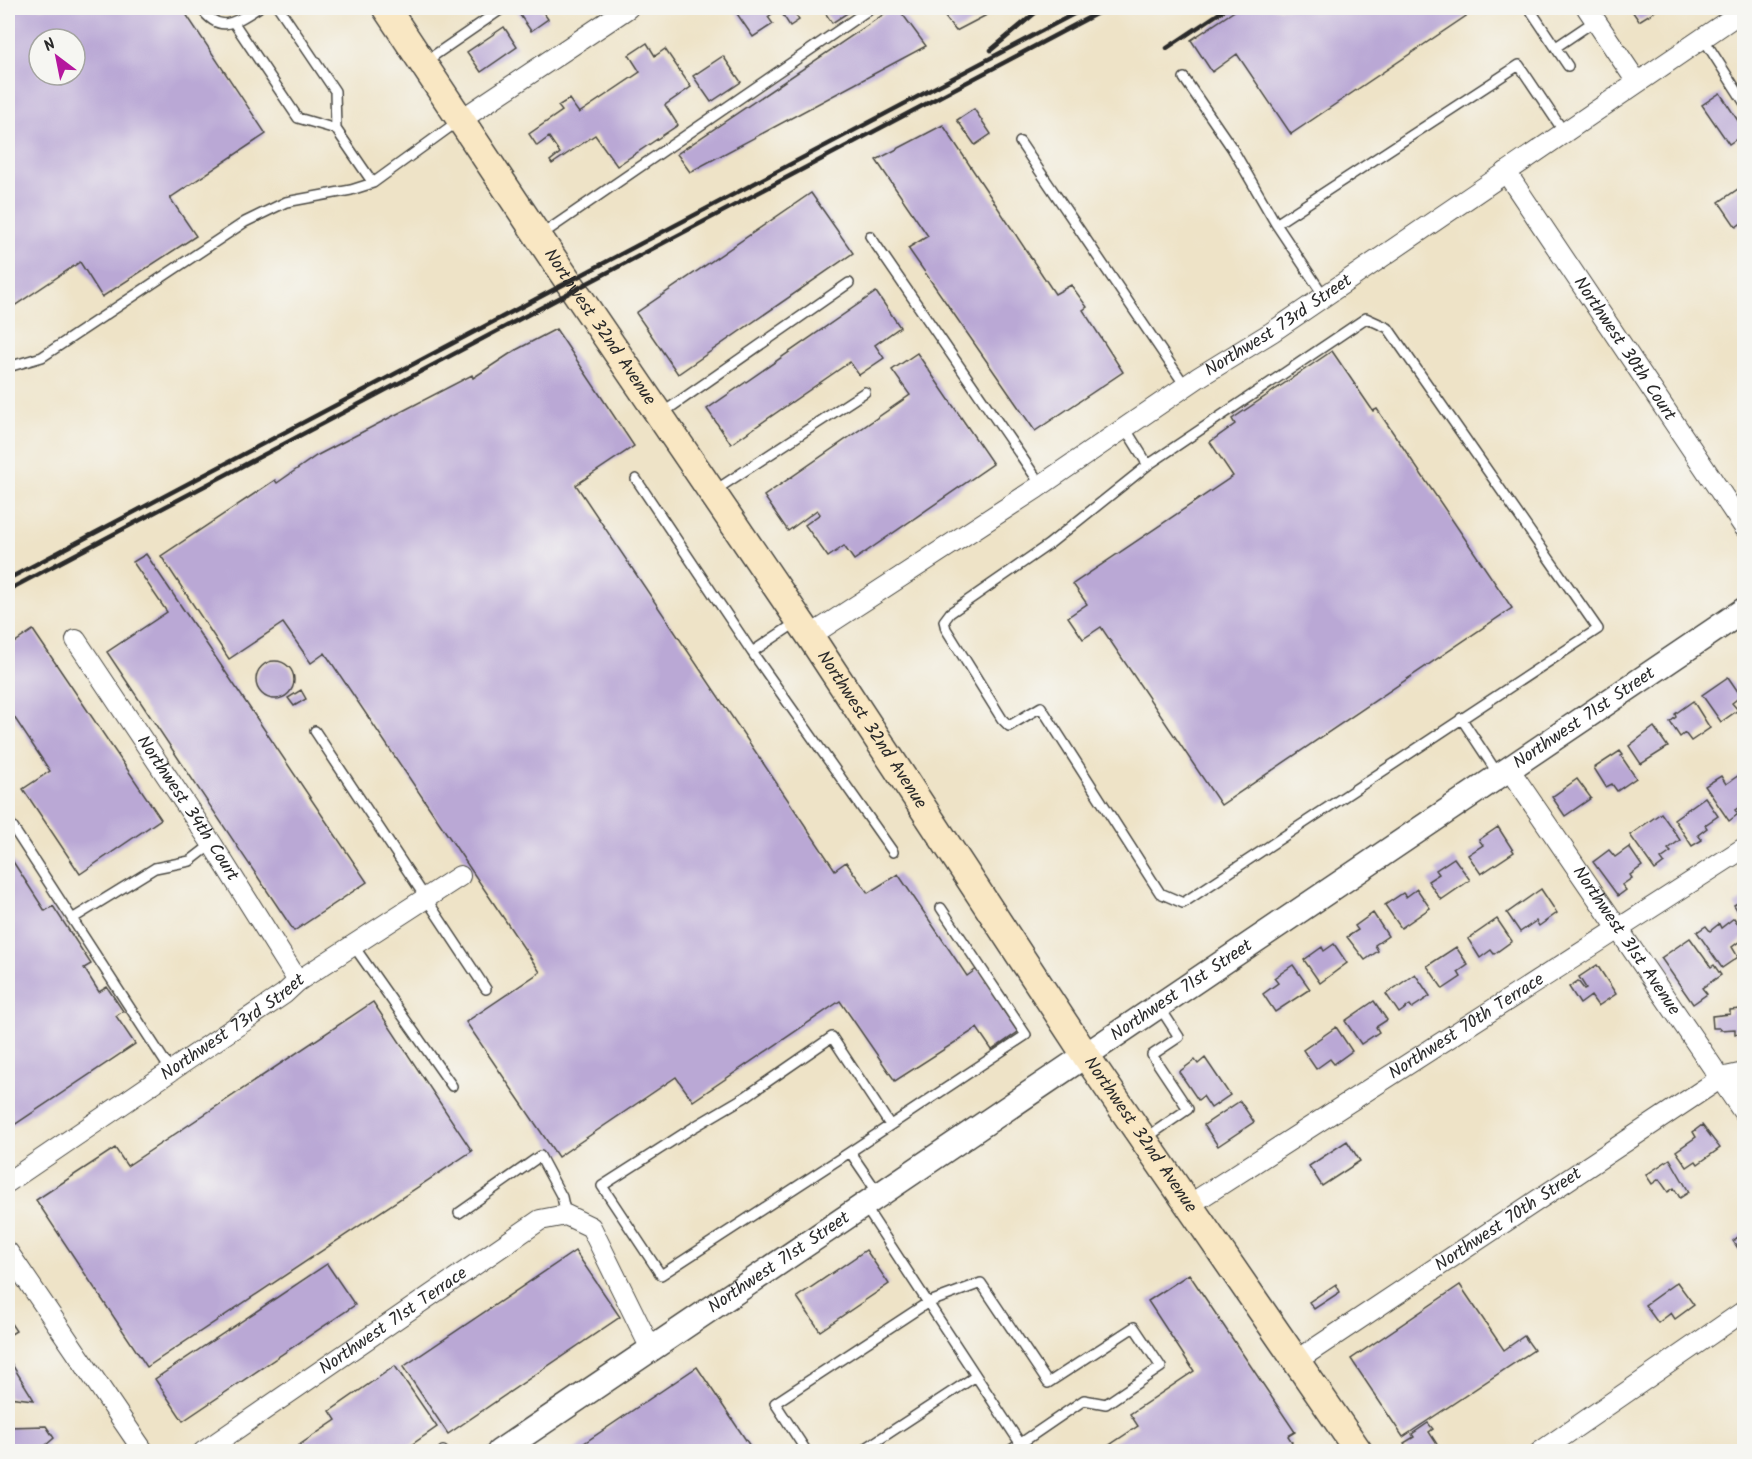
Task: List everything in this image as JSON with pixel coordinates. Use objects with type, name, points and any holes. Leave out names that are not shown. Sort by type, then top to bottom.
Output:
[{"type":"main road","name":"Northwest 32nd Avenue","points":[[386,8],[805,629],[1086,1056],[1359,1452]]},
{"type":"street","points":[[462,118],[628,8]]},
{"type":"street","name":"Northwest 73rd Street","points":[[805,629],[1041,485],[1324,296],[1744,10]]},
{"type":"street","points":[[1591,14],[1637,82]]},
{"type":"street","name":"Northwest 30th Court","points":[[1506,171],[1744,527]]},
{"type":"street","name":"Northwest 71st Street","points":[[499,1452],[1744,610]]},
{"type":"street","name":"Northwest 34th Court","points":[[76,640],[212,844],[298,981]]},
{"type":"street","name":"Northwest 31st Avenue","points":[[1504,773],[1618,929],[1744,1113]]},
{"type":"street","name":"Northwest 70th Terrace","points":[[1189,1205],[1744,848]]},
{"type":"street","name":"Northwest 73rd Street","points":[[8,1182],[284,994],[298,981],[460,876]]},
{"type":"street","points":[[1721,1078],[1744,1073]]},
{"type":"street","name":"Northwest 70th Street","points":[[1296,1361],[1721,1078]]},
{"type":"street","points":[[566,1215],[591,1227],[651,1349]]},
{"type":"street","name":"Northwest 71st Terrace","points":[[203,1452],[540,1220],[566,1215]]},
{"type":"street","points":[[8,1252],[144,1452]]},
{"type":"street","points":[[1540,1452],[1744,1311]]},
{"type":"lane","points":[[201,8],[213,21],[220,24],[234,23],[254,9]]},
{"type":"lane","points":[[279,8],[335,91],[336,129],[373,183]]},
{"type":"lane","points":[[424,62],[503,8]]},
{"type":"lane","points":[[539,236],[871,8]]},
{"type":"lane","points":[[1529,8],[1568,66]]},
{"type":"lane","points":[[1556,47],[1591,14]]},
{"type":"lane","points":[[234,23],[298,118],[336,129]]},
{"type":"lane","points":[[1703,38],[1744,102]]},
{"type":"lane","points":[[1276,224],[1519,65],[1564,132]]},
{"type":"lane","points":[[1184,78],[1232,148],[1276,224],[1324,296]]},
{"type":"lane","points":[[8,367],[42,357],[245,222],[286,202],[351,190],[373,183],[462,118]]},
{"type":"lane","points":[[1020,142],[1185,387]]},
{"type":"lane","points":[[870,236],[1041,485]]},
{"type":"lane","points":[[659,415],[849,283]]},
{"type":"lane","points":[[1366,318],[1388,328],[1598,629],[1183,903],[1160,893],[1041,707],[1009,726],[946,629],[944,621],[950,613],[1048,545],[1148,465],[1366,318]]},
{"type":"lane","points":[[712,493],[865,392]]},
{"type":"lane","points":[[1125,428],[1148,465]]},
{"type":"lane","points":[[636,479],[752,652],[894,852]]},
{"type":"lane","points":[[752,652],[805,629]]},
{"type":"lane","points":[[1461,718],[1504,773]]},
{"type":"lane","points":[[315,731],[486,989]]},
{"type":"lane","points":[[8,820],[171,1071]]},
{"type":"lane","points":[[72,919],[154,868],[190,861],[212,844]]},
{"type":"lane","points":[[890,1125],[832,1038],[745,1097],[602,1186],[661,1275],[850,1152],[1026,1035],[940,908]]},
{"type":"lane","points":[[353,945],[452,1086]]},
{"type":"lane","points":[[1144,1140],[1188,1109],[1152,1055],[1179,1037],[1159,1006]]},
{"type":"lane","points":[[850,1152],[872,1200],[927,1303],[1020,1443]]},
{"type":"lane","points":[[459,1213],[540,1156],[562,1197],[566,1215]]},
{"type":"lane","points":[[807,1452],[775,1404],[927,1303],[981,1283],[1048,1383],[1134,1327],[1161,1366],[1106,1404],[1084,1400],[1008,1452]]},
{"type":"lane","points":[[861,1452],[976,1376]]},
{"type":"building","points":[[19,8],[182,8],[266,134],[170,198],[196,236],[102,297],[80,262],[8,310],[8,15]]},
{"type":"building","points":[[515,8],[540,8],[548,19],[531,31]]},
{"type":"building","points":[[733,8],[778,9],[768,17],[773,24],[753,37]]},
{"type":"building","points":[[791,8],[799,20],[790,26],[779,9]]},
{"type":"building","points":[[822,8],[855,8],[832,23]]},
{"type":"building","points":[[893,8],[898,8],[926,46],[690,172],[677,154]]},
{"type":"building","points":[[938,8],[1000,8],[956,31]]},
{"type":"building","points":[[1239,8],[1478,8],[1291,134],[1237,54],[1212,72],[1191,40]]},
{"type":"building","points":[[1630,8],[1660,8],[1639,21]]},
{"type":"building","points":[[504,27],[517,47],[481,72],[467,52]]},
{"type":"building","points":[[647,43],[655,56],[665,49],[691,87],[665,105],[678,125],[617,166],[595,135],[552,164],[550,161],[560,153],[549,137],[537,146],[529,134],[562,111],[558,106],[569,99],[579,113],[640,72],[629,55]]},
{"type":"building","points":[[723,56],[741,82],[711,102],[693,76]]},
{"type":"building","points":[[1720,93],[1744,130],[1744,134],[1729,144],[1702,105]]},
{"type":"building","points":[[974,109],[991,134],[975,145],[957,120]]},
{"type":"building","points":[[943,125],[1055,294],[1071,285],[1087,307],[1083,310],[1123,372],[1035,431],[908,248],[928,236],[876,160]]},
{"type":"building","points":[[1744,185],[1744,221],[1736,227],[1719,202]]},
{"type":"building","points":[[811,193],[853,253],[678,374],[636,313]]},
{"type":"building","points":[[876,292],[900,327],[875,345],[884,358],[859,375],[850,362],[731,444],[707,409]]},
{"type":"building","points":[[556,329],[634,446],[576,485],[835,870],[846,862],[868,893],[898,874],[967,976],[978,968],[1018,1032],[992,1050],[977,1028],[895,1081],[840,1001],[693,1101],[676,1077],[558,1157],[466,1022],[540,972],[325,653],[311,663],[283,623],[229,659],[161,556],[275,480],[277,483],[316,456],[472,375],[473,378],[514,351]]},
{"type":"building","points":[[1332,351],[1373,411],[1377,409],[1512,608],[1221,805],[1101,627],[1083,639],[1068,617],[1087,604],[1073,584],[1233,476],[1210,442],[1235,424],[1232,419]]},
{"type":"building","points":[[917,353],[993,464],[854,560],[844,546],[828,557],[805,525],[820,514],[817,510],[788,531],[764,496],[910,395],[892,370]]},
{"type":"building","points":[[146,554],[367,882],[294,931],[107,652],[167,612],[133,562]]},
{"type":"building","points":[[33,630],[161,819],[80,874],[23,789],[50,771],[8,708],[8,647]]},
{"type":"building","points":[[275,661],[288,667],[294,680],[288,693],[275,699],[262,693],[256,680],[262,667]]},
{"type":"building","points":[[1728,677],[1741,696],[1732,703],[1738,710],[1721,722],[1702,695]]},
{"type":"building","points":[[301,690],[306,699],[294,706],[288,698]]},
{"type":"building","points":[[1693,701],[1710,728],[1691,741],[1685,733],[1680,737],[1670,722],[1676,717],[1675,714]]},
{"type":"building","points":[[1654,727],[1668,747],[1641,764],[1629,746]]},
{"type":"building","points":[[1620,751],[1636,778],[1617,791],[1612,784],[1606,787],[1594,768]]},
{"type":"building","points":[[1742,773],[1744,776],[1744,804],[1735,810],[1738,814],[1729,821],[1705,786],[1721,776],[1726,784]]},
{"type":"building","points":[[1577,779],[1591,798],[1565,816],[1552,797]]},
{"type":"building","points":[[1705,797],[1718,816],[1705,825],[1707,828],[1698,835],[1702,840],[1692,846],[1674,819]]},
{"type":"building","points":[[1661,813],[1680,840],[1668,849],[1671,852],[1661,859],[1664,863],[1655,870],[1630,835]]},
{"type":"building","points":[[1498,827],[1514,852],[1481,874],[1468,855],[1483,845],[1479,840]]},
{"type":"building","points":[[1629,847],[1642,866],[1630,875],[1632,878],[1622,885],[1626,890],[1618,896],[1593,862],[1609,850],[1615,857]]},
{"type":"building","points":[[8,854],[45,911],[53,906],[91,964],[84,968],[99,992],[107,987],[123,1011],[116,1016],[135,1044],[8,1129]]},
{"type":"building","points":[[1454,858],[1470,880],[1441,900],[1428,881],[1439,874],[1436,870]]},
{"type":"building","points":[[1417,889],[1430,908],[1401,928],[1385,905],[1403,893],[1406,897]]},
{"type":"building","points":[[1541,889],[1557,913],[1539,926],[1536,921],[1520,932],[1507,913]]},
{"type":"building","points":[[1742,900],[1744,903],[1744,921],[1734,905]]},
{"type":"building","points":[[1373,913],[1388,936],[1375,945],[1378,951],[1365,960],[1347,937],[1358,930],[1355,926]]},
{"type":"building","points":[[1734,918],[1744,933],[1744,938],[1732,947],[1738,957],[1722,968],[1697,932],[1706,926],[1710,931],[1719,924],[1721,928]]},
{"type":"building","points":[[1497,919],[1512,941],[1494,954],[1491,950],[1480,958],[1468,939]]},
{"type":"building","points":[[1690,938],[1711,967],[1714,965],[1721,975],[1702,988],[1707,994],[1693,1004],[1661,958]]},
{"type":"building","points":[[1334,944],[1347,963],[1320,983],[1304,960],[1322,947],[1324,951]]},
{"type":"building","points":[[1456,947],[1468,965],[1458,972],[1461,977],[1443,989],[1427,966]]},
{"type":"building","points":[[1293,965],[1310,989],[1275,1012],[1263,994],[1278,983],[1274,978]]},
{"type":"building","points":[[1597,965],[1616,994],[1598,1006],[1591,996],[1580,1004],[1569,987],[1578,981],[1584,989],[1586,988],[1579,977]]},
{"type":"building","points":[[1415,974],[1430,996],[1412,1008],[1410,1005],[1399,1013],[1386,994]]},
{"type":"building","points":[[1374,1001],[1387,1020],[1376,1027],[1379,1032],[1361,1044],[1345,1021]]},
{"type":"building","points":[[373,1002],[472,1151],[147,1367],[36,1200],[115,1148],[127,1166]]},
{"type":"building","points":[[1740,1009],[1740,1013],[1744,1013],[1744,1033],[1735,1034],[1735,1029],[1713,1028],[1712,1016],[1730,1014],[1730,1010]]},
{"type":"building","points":[[1336,1027],[1352,1051],[1334,1064],[1330,1059],[1316,1069],[1303,1050]]},
{"type":"building","points":[[1205,1058],[1230,1095],[1211,1108],[1203,1096],[1198,1100],[1179,1072],[1195,1060],[1198,1064]]},
{"type":"building","points":[[1240,1101],[1254,1122],[1218,1146],[1204,1125]]},
{"type":"building","points":[[1702,1125],[1720,1148],[1698,1164],[1696,1161],[1687,1167],[1676,1151],[1696,1137],[1693,1132]]},
{"type":"building","points":[[1347,1141],[1360,1161],[1322,1186],[1309,1166]]},
{"type":"building","points":[[1670,1159],[1689,1192],[1680,1198],[1674,1188],[1668,1192],[1659,1179],[1652,1184],[1646,1175]]},
{"type":"building","points":[[1744,1232],[1744,1257],[1733,1241]]},
{"type":"building","points":[[866,1250],[889,1284],[820,1331],[797,1297]]},
{"type":"building","points":[[575,1251],[620,1317],[448,1434],[403,1367]]},
{"type":"building","points":[[327,1264],[355,1305],[183,1421],[155,1379]]},
{"type":"building","points":[[1189,1274],[1295,1432],[1288,1436],[1292,1442],[1278,1452],[1099,1452],[1138,1426],[1130,1414],[1194,1371],[1148,1301]]},
{"type":"building","points":[[1677,1282],[1694,1305],[1675,1319],[1671,1313],[1658,1323],[1645,1305]]},
{"type":"building","points":[[1336,1284],[1340,1292],[1314,1309],[1309,1302]]},
{"type":"building","points":[[1460,1285],[1504,1350],[1524,1336],[1534,1350],[1403,1437],[1351,1359]]},
{"type":"building","points":[[8,1319],[16,1331],[8,1336]]},
{"type":"building","points":[[8,1358],[34,1400],[8,1397]]},
{"type":"building","points":[[395,1366],[437,1427],[401,1452],[289,1452],[336,1420],[330,1411]]},
{"type":"building","points":[[697,1367],[754,1452],[571,1452]]},
{"type":"building","points":[[1428,1423],[1433,1429],[1429,1432],[1442,1452],[1410,1452],[1404,1443]]},
{"type":"building","points":[[46,1426],[54,1438],[46,1445],[51,1452],[8,1452],[8,1427]]},
{"type":"railway","points":[[991,50],[1041,8]]},
{"type":"railway","points":[[8,579],[1085,8]]},
{"type":"railway","points":[[8,590],[1107,8]]},
{"type":"railway","points":[[1167,48],[1227,8]]}]
